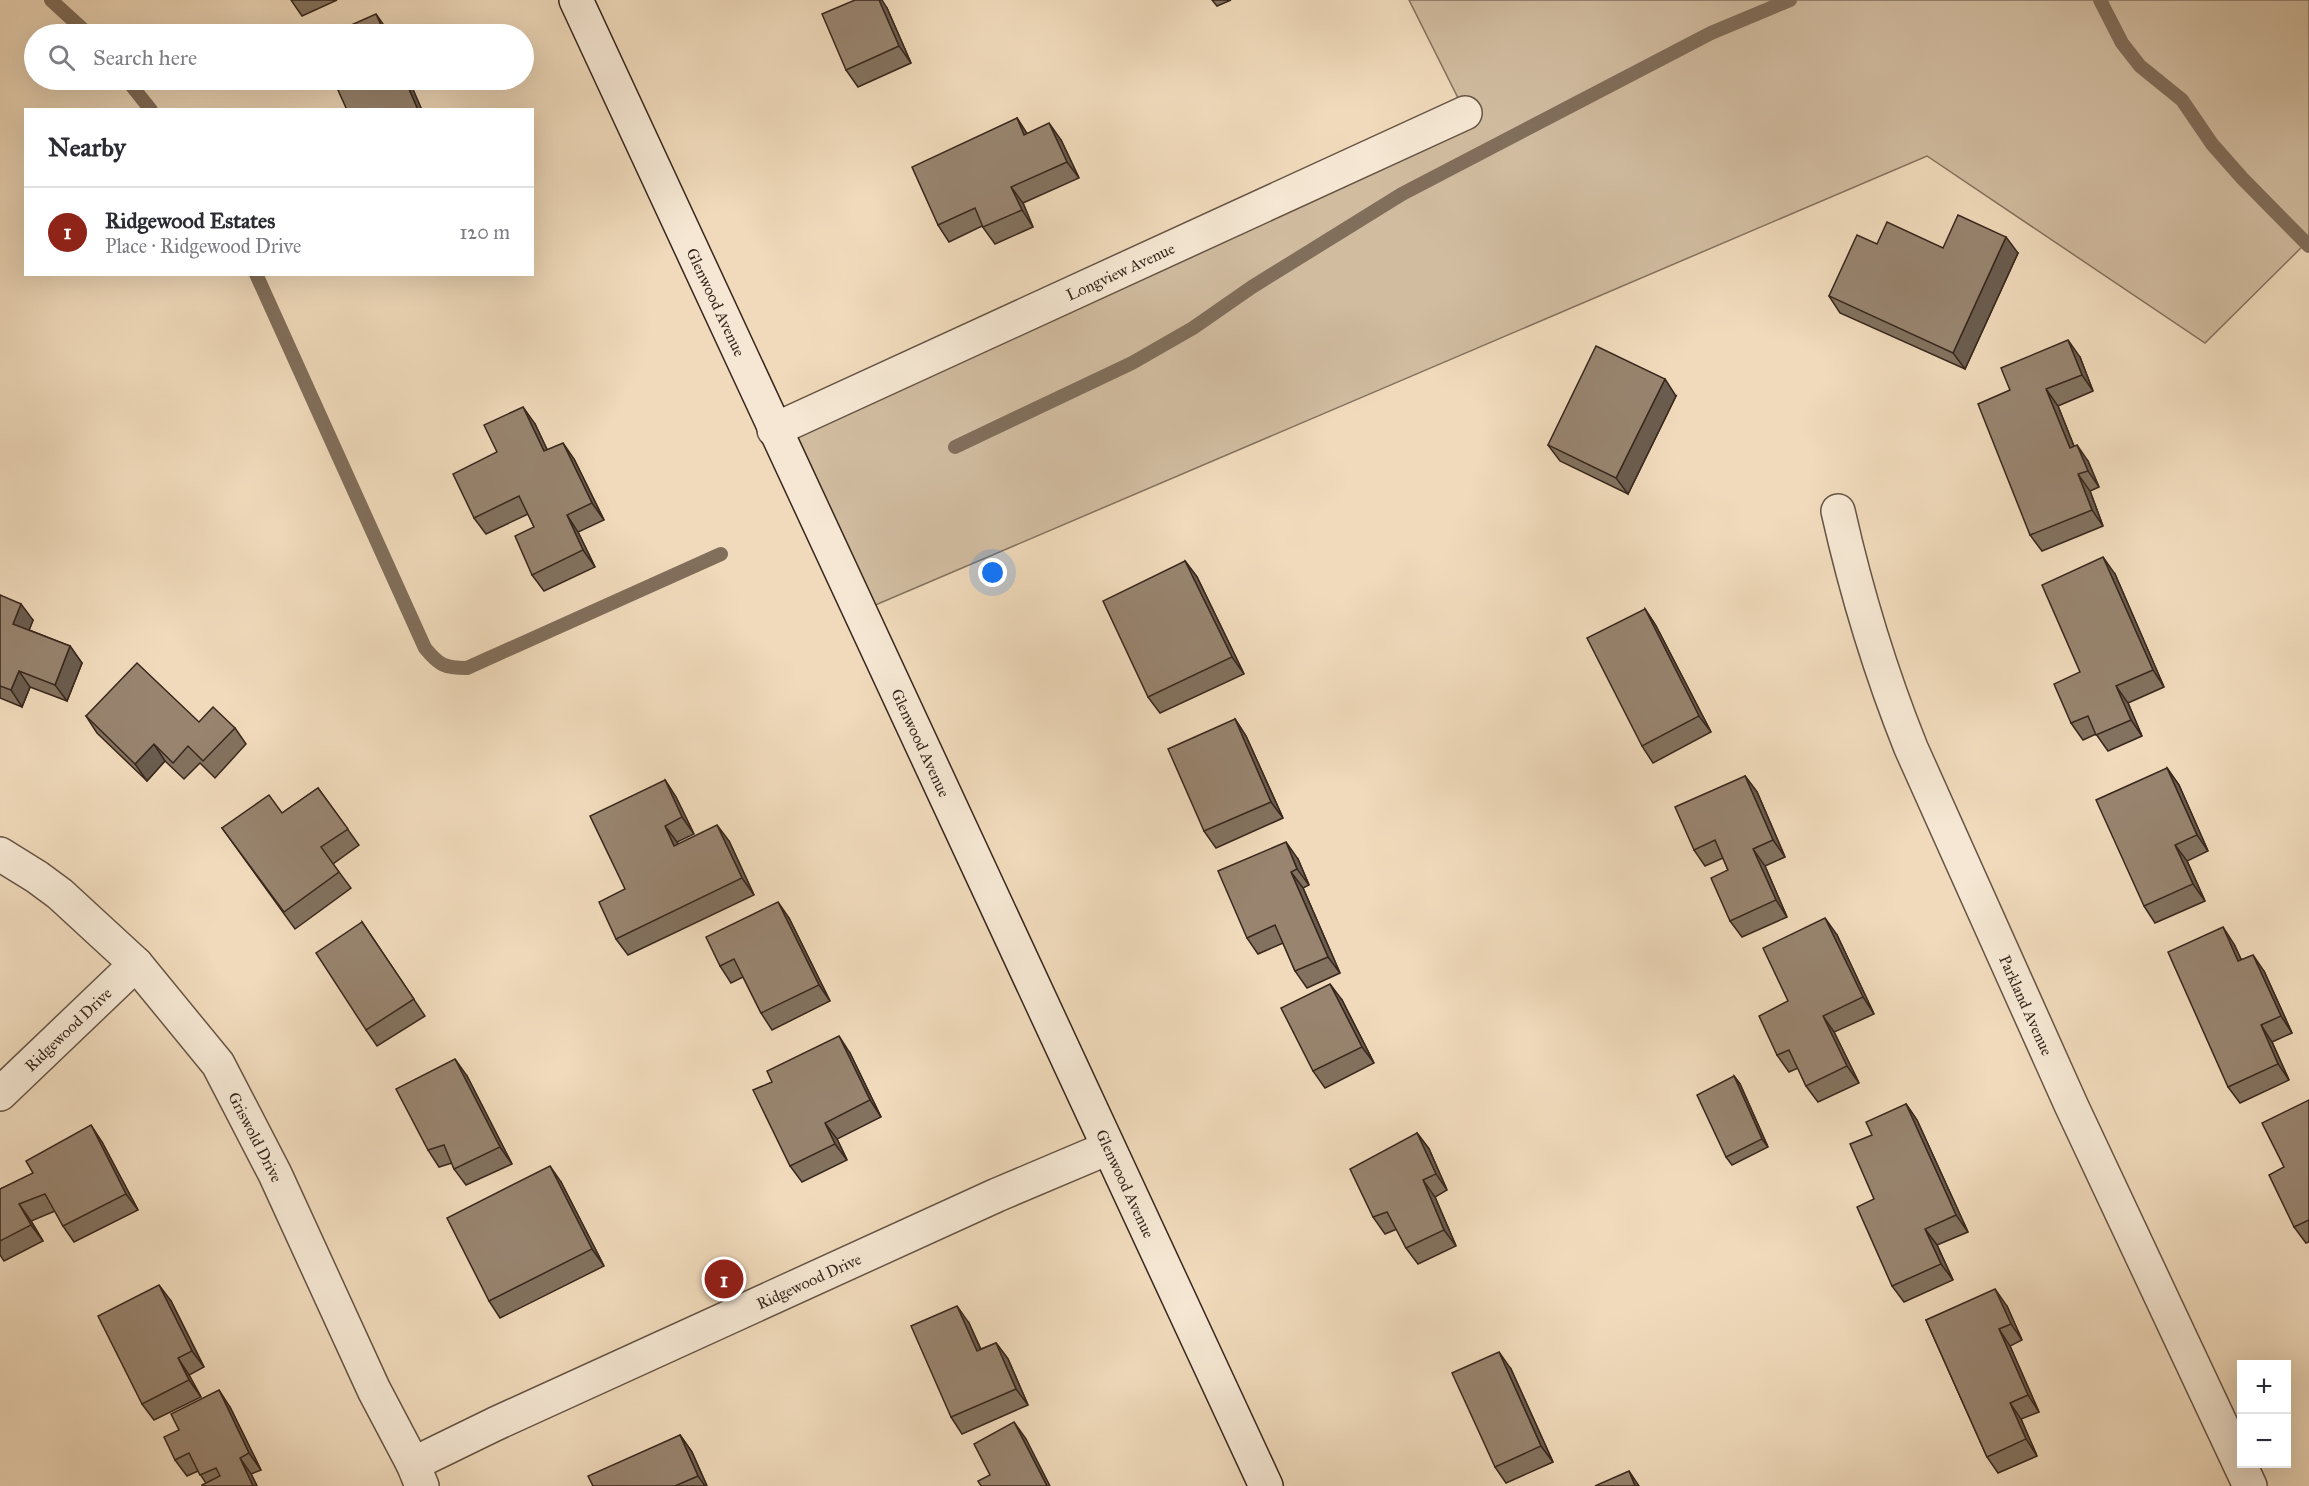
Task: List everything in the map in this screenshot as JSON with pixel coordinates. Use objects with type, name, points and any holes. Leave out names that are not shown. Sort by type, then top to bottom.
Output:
[{"type":"street","name":"Glenwood Avenue","points":[[576,0],[1266,1486]]},
{"type":"street","name":"Longview Avenue","points":[[774,430],[1465,113]]},
{"type":"street","name":"Parkland Avenue","points":[[1838,511],[1854,576],[1894,704],[1911,748],[2072,1107],[2250,1486]]},
{"type":"street","name":"Griswold Drive","points":[[0,854],[60,894],[136,964],[218,1064],[275,1174],[374,1390],[418,1475]]},
{"type":"street","name":"Ridgewood Drive","points":[[0,1094],[136,964]]},
{"type":"street","name":"Ridgewood Drive","points":[[418,1475],[495,1424],[942,1220],[1108,1148]]},
{"type":"shaded area","points":[[1409,0],[2309,0],[2309,240],[2205,343],[1927,156],[859,612],[774,430],[1465,112]]},
{"type":"building","points":[[855,0],[879,0],[899,46],[846,70],[822,14]]},
{"type":"building","points":[[376,14],[380,24],[354,24]]},
{"type":"building","points":[[338,90],[409,90],[417,108],[346,108]]},
{"type":"building","points":[[1017,118],[1024,135],[1049,123],[1067,162],[1011,187],[1022,210],[983,227],[975,208],[938,225],[912,167]]},
{"type":"building","points":[[1958,215],[2006,237],[1953,353],[1829,296],[1857,235],[1877,244],[1887,222],[1943,248]]},
{"type":"building","points":[[2068,340],[2082,375],[2046,389],[2070,448],[2077,445],[2088,471],[2078,474],[2092,510],[2030,535],[1978,404],[2010,390],[2001,368]]},
{"type":"building","points":[[1596,346],[1665,379],[1616,478],[1548,445]]},
{"type":"building","points":[[523,407],[544,451],[563,443],[592,503],[567,515],[583,550],[532,575],[515,536],[534,527],[519,496],[474,518],[453,474],[497,452],[484,425]]},
{"type":"building","points":[[2103,557],[2153,670],[2116,686],[2131,720],[2096,735],[2088,716],[2071,723],[2054,684],[2080,672],[2042,585]]},
{"type":"building","points":[[1185,561],[1232,657],[1148,697],[1103,601]]},
{"type":"building","points":[[0,595],[21,604],[13,624],[70,646],[55,685],[19,671],[11,690],[0,686]]},
{"type":"building","points":[[1645,609],[1699,716],[1642,746],[1587,638]]},
{"type":"building","points":[[137,663],[199,722],[213,707],[235,728],[203,761],[188,746],[173,763],[154,744],[135,764],[86,716]]},
{"type":"building","points":[[1235,719],[1271,802],[1204,831],[1168,749]]},
{"type":"building","points":[[2167,768],[2197,835],[2175,845],[2193,884],[2144,906],[2096,800]]},
{"type":"building","points":[[1745,776],[1773,840],[1753,849],[1776,900],[1730,921],[1711,878],[1728,870],[1715,840],[1694,850],[1675,807]]},
{"type":"building","points":[[665,780],[682,817],[665,826],[674,846],[717,825],[742,878],[616,939],[599,902],[625,889],[590,816]]},
{"type":"building","points":[[318,788],[348,829],[321,847],[339,872],[284,912],[222,828],[269,795],[282,813]]},
{"type":"building","points":[[1286,842],[1297,869],[1291,872],[1328,957],[1295,971],[1275,925],[1247,938],[1218,871]]},
{"type":"building","points":[[778,902],[819,985],[761,1013],[734,959],[720,966],[706,937]]},
{"type":"building","points":[[1825,918],[1863,997],[1823,1016],[1847,1066],[1806,1086],[1789,1050],[1777,1055],[1759,1016],[1788,1001],[1763,948]]},
{"type":"building","points":[[362,922],[414,999],[366,1030],[316,953]]},
{"type":"building","points":[[2223,927],[2238,961],[2253,955],[2281,1016],[2261,1025],[2278,1064],[2228,1087],[2168,952]]},
{"type":"building","points":[[1330,984],[1362,1047],[1313,1071],[1281,1008]]},
{"type":"building","points":[[839,1036],[870,1100],[825,1123],[835,1144],[790,1166],[753,1090],[772,1082],[767,1071]]},
{"type":"building","points":[[455,1059],[500,1147],[454,1169],[444,1145],[428,1150],[396,1089]]},
{"type":"building","points":[[1734,1076],[1762,1139],[1726,1157],[1697,1095]]},
{"type":"building","points":[[2309,1100],[2309,1220],[2294,1227],[2269,1175],[2284,1167],[2262,1123]]},
{"type":"building","points":[[1906,1104],[1956,1215],[1925,1229],[1941,1264],[1892,1286],[1857,1207],[1874,1199],[1850,1144],[1872,1135],[1866,1122]]},
{"type":"building","points":[[91,1125],[126,1194],[63,1226],[45,1194],[19,1204],[31,1225],[0,1241],[0,1189],[33,1173],[26,1161]]},
{"type":"building","points":[[1417,1133],[1436,1174],[1423,1180],[1444,1230],[1406,1248],[1387,1212],[1373,1217],[1350,1169]]},
{"type":"building","points":[[550,1166],[592,1249],[489,1301],[447,1218]]},
{"type":"building","points":[[159,1285],[192,1351],[178,1358],[189,1380],[142,1404],[98,1316]]},
{"type":"building","points":[[1995,1289],[2011,1324],[1999,1329],[2028,1395],[2010,1403],[2026,1439],[1987,1457],[1926,1320]]},
{"type":"building","points":[[957,1306],[977,1351],[996,1343],[1016,1389],[951,1417],[911,1326]]},
{"type":"building","points":[[1499,1352],[1541,1446],[1495,1467],[1452,1373]]},
{"type":"building","points":[[219,1390],[249,1453],[240,1458],[253,1486],[202,1486],[220,1476],[216,1468],[200,1475],[189,1453],[175,1460],[164,1437],[179,1430],[171,1414]]},
{"type":"building","points":[[1014,1422],[1047,1486],[981,1486],[978,1481],[990,1475],[974,1444]]},
{"type":"building","points":[[680,1435],[698,1476],[675,1486],[593,1486],[588,1476]]},
{"type":"building","points":[[1629,1471],[1635,1486],[1595,1486]]},
{"type":"waterway","points":[[51,0],[77,24]]},
{"type":"waterway","points":[[955,447],[1132,363],[1193,328],[1252,287],[1402,194],[1711,33],[1790,0]]},
{"type":"waterway","points":[[2100,0],[2122,43],[2140,66],[2182,100],[2212,144],[2309,246]]},
{"type":"waterway","points":[[135,90],[149,108]]},
{"type":"waterway","points":[[257,276],[425,648],[443,664],[467,668],[721,554]]},
{"type":"place","name":"Ridgewood Estates","points":[[724,1279]]}]
